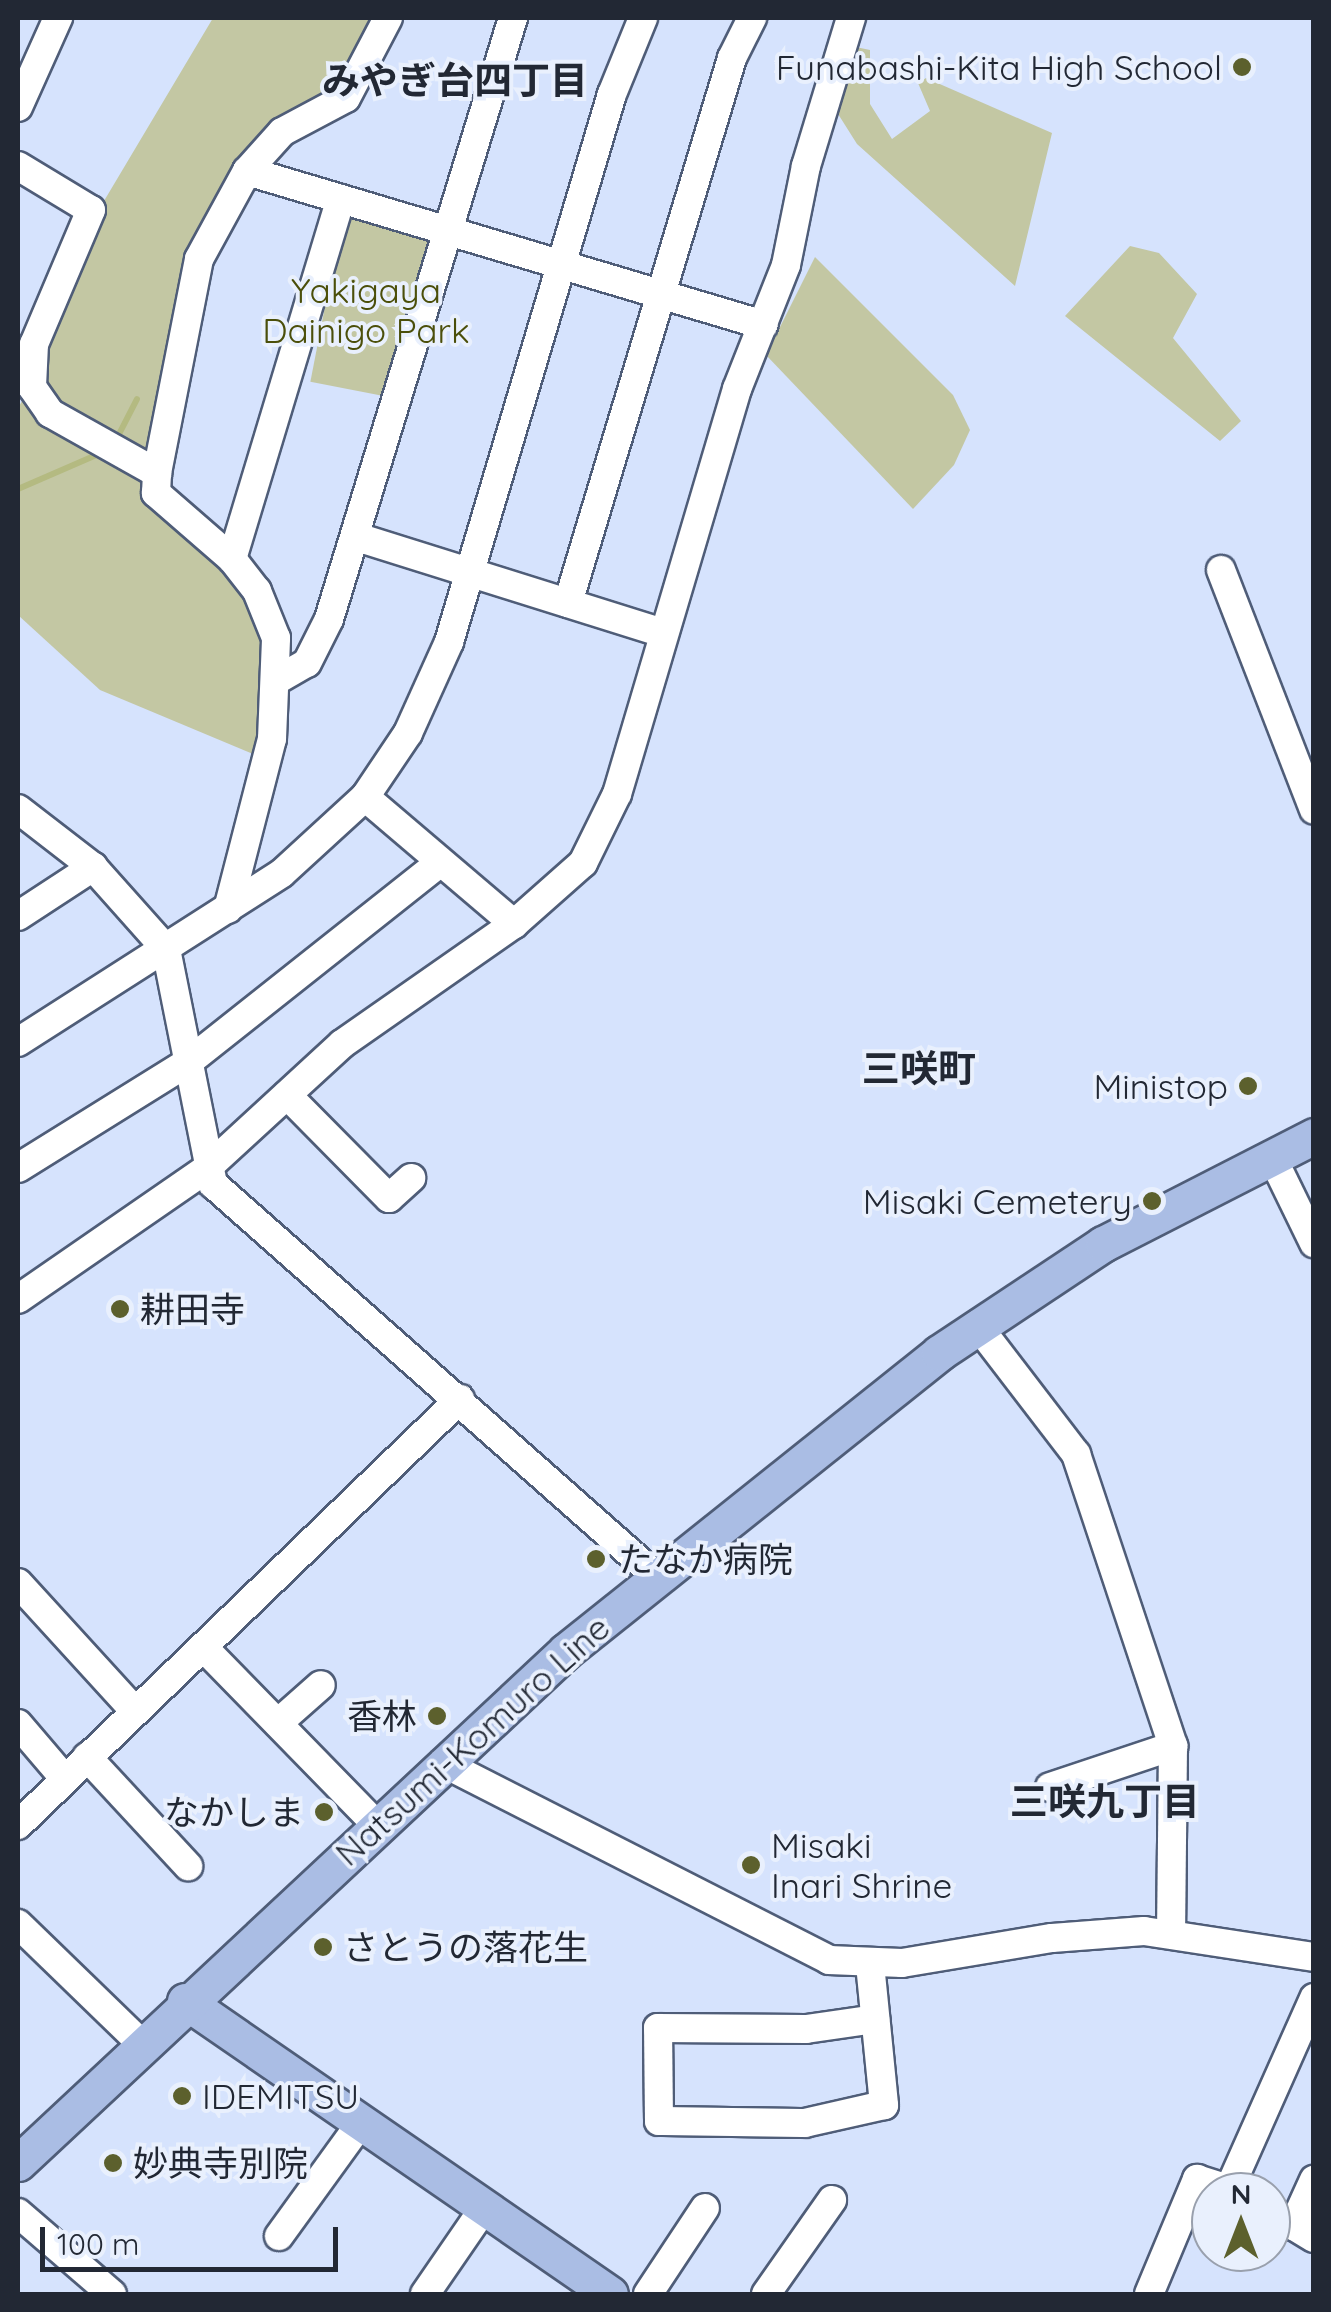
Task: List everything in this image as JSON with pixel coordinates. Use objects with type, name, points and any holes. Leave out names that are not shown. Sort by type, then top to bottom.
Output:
[{"type":"main road","name":"Natsumi-Komuro Line","points":[[18,2163],[443,1763],[657,1577],[977,1325],[1103,1244],[1314,1136]]},
{"type":"main road","points":[[185,2002],[610,2294]]},
{"type":"street","points":[[18,107],[58,18]]},
{"type":"street","points":[[228,909],[232,872],[272,739],[276,638],[267,612],[232,559],[156,493],[156,474],[199,260],[247,171],[282,132],[346,98],[388,18]]},
{"type":"street","points":[[277,680],[307,662],[357,537],[513,18]]},
{"type":"street","points":[[18,1042],[282,873],[365,797],[428,694],[469,572],[612,94],[644,18]]},
{"type":"street","points":[[568,603],[732,58],[752,18]]},
{"type":"street","points":[[18,1300],[205,1170],[342,1044],[514,924],[566,881],[596,840],[617,794],[660,632],[736,389],[786,265],[806,166],[850,18]]},
{"type":"street","points":[[18,166],[91,210],[34,344],[32,388],[50,412],[156,474]]},
{"type":"street","points":[[247,171],[764,325]]},
{"type":"street","points":[[232,559],[341,199]]},
{"type":"street","points":[[357,537],[660,632]]},
{"type":"street","points":[[1221,570],[1314,810]]},
{"type":"street","points":[[365,797],[514,924]]},
{"type":"street","points":[[18,809],[93,866],[166,949],[205,1170],[657,1577]]},
{"type":"street","points":[[18,1168],[186,1063],[439,862]]},
{"type":"street","points":[[18,916],[93,866]]},
{"type":"street","points":[[287,1095],[389,1198],[411,1178]]},
{"type":"street","points":[[1272,1157],[1314,1242]]},
{"type":"street","points":[[977,1325],[1076,1454],[1173,1746],[1171,1932]]},
{"type":"street","points":[[18,1825],[460,1399]]},
{"type":"street","points":[[18,1583],[135,1711]]},
{"type":"street","points":[[204,1649],[376,1825]]},
{"type":"street","points":[[278,1723],[321,1685]]},
{"type":"street","points":[[18,1724],[65,1779]]},
{"type":"street","points":[[1050,1788],[1173,1746]]},
{"type":"street","points":[[87,1758],[188,1866]]},
{"type":"street","points":[[443,1763],[829,1960],[870,1964],[1052,1938],[1171,1932],[1314,1957]]},
{"type":"street","points":[[18,1924],[141,2044]]},
{"type":"street","points":[[870,1964],[876,2019],[884,2105],[804,2123],[659,2121],[658,2028],[806,2029],[876,2019]]},
{"type":"street","points":[[1242,2172],[1314,1998]]},
{"type":"street","points":[[279,2236],[360,2124]]},
{"type":"street","points":[[1293,2226],[1314,2180]]},
{"type":"street","points":[[1149,2294],[1191,2193]]},
{"type":"street","points":[[766,2294],[832,2200]]},
{"type":"street","points":[[425,2294],[484,2208]]},
{"type":"street","points":[[648,2294],[705,2208]]},
{"type":"street","points":[[18,2212],[112,2294]]},
{"type":"green space","points":[[213,18],[382,18],[340,91],[284,116],[194,248],[145,454],[58,406],[40,385],[40,345],[98,211]]},
{"type":"green space","points":[[851,46],[870,50],[870,104],[892,139],[930,111],[918,83],[926,78],[1052,133],[1015,286],[857,144],[833,106]]},
{"type":"green space","name":"Yakigaya Dainigo Park","points":[[343,214],[434,232],[402,400],[310,382]]},
{"type":"green space","points":[[1130,246],[1159,253],[1197,294],[1173,338],[1241,421],[1220,441],[1065,316]]},
{"type":"green space","points":[[815,257],[953,395],[970,430],[954,465],[913,509],[766,355]]},
{"type":"green space","points":[[26,394],[144,479],[260,611],[268,661],[258,756],[100,690],[18,615],[18,408]]},
{"type":"waterway","points":[[116,440],[137,399]]},
{"type":"waterway","points":[[18,489],[103,452]]},
{"type":"place","name":"Funabashi-Kita High School","points":[[1242,67]]},
{"type":"place","name":"Ministop","points":[[1248,1086]]},
{"type":"place","name":"Misaki Cemetery","points":[[1152,1201]]},
{"type":"place","name":"耕田寺","points":[[120,1309]]},
{"type":"place","name":"たなか病院","points":[[596,1559]]},
{"type":"place","name":"香林","points":[[437,1716]]},
{"type":"place","name":"なかしま","points":[[324,1812]]},
{"type":"place","name":"Misaki Inari Shrine","points":[[751,1865]]},
{"type":"place","name":"さとうの落花生","points":[[323,1947]]},
{"type":"place","name":"IDEMITSU","points":[[182,2096]]},
{"type":"place","name":"妙典寺別院","points":[[113,2163]]},
{"type":"district","name":"みやぎ台四丁目","points":[[455,81]]},
{"type":"district","name":"三咲町","points":[[919,1069]]},
{"type":"district","name":"三咲九丁目","points":[[1105,1802]]}]
